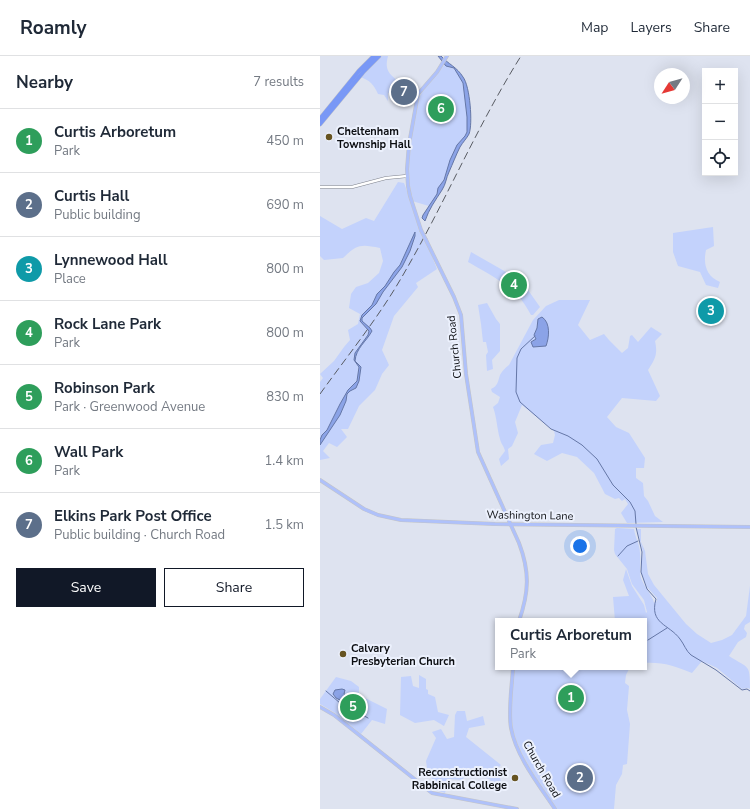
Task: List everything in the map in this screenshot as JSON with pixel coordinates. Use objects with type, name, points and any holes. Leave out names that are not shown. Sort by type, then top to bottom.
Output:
[{"type":"highway","points":[[320,118],[359,71],[374,56]]},
{"type":"highway","points":[[320,124],[364,71],[379,56]]},
{"type":"main road","name":"Church Road","points":[[446,57],[418,94],[409,144],[407,176],[410,196],[421,230],[452,291],[461,315],[466,374],[477,447],[524,557],[527,571],[525,602],[520,618]]},
{"type":"main road","name":"Washington Lane","points":[[320,480],[364,509],[392,519],[510,524],[750,527]]},
{"type":"main road","name":"Church Road","points":[[513,670],[511,720],[513,736],[520,754],[555,809]]},
{"type":"main road","points":[[320,707],[334,715],[432,793],[517,809]]},
{"type":"street","points":[[320,187],[352,186],[386,178],[407,176]]},
{"type":"shaded area","points":[[382,56],[388,56],[387,69],[400,83],[394,91],[388,93],[388,101],[384,95],[378,94],[369,81],[360,77]]},
{"type":"shaded area","points":[[445,64],[448,67],[454,68],[464,86],[467,132],[435,199],[429,206],[412,201],[408,172],[411,139],[419,98],[422,92]]},
{"type":"shaded area","points":[[398,182],[404,183],[437,269],[416,283],[418,287],[394,316],[382,350],[389,365],[382,374],[375,390],[359,406],[348,429],[341,429],[347,437],[337,447],[329,443],[323,451],[330,458],[320,460],[320,382],[323,378],[320,374],[334,361],[350,340],[348,330],[358,324],[360,314],[349,308],[351,294],[356,287],[368,283],[379,273],[383,261],[380,248],[368,246],[360,246],[352,250],[343,258],[324,260],[320,256],[320,216],[342,229],[366,218],[374,221]]},
{"type":"shaded area","points":[[713,227],[714,246],[706,250],[705,265],[711,276],[720,282],[718,288],[706,285],[700,272],[678,266],[673,252],[673,233]]},
{"type":"shaded area","points":[[471,252],[523,283],[540,307],[533,315],[531,315],[522,300],[514,291],[468,262]]},
{"type":"shaded area","points":[[559,300],[590,300],[578,325],[590,340],[604,334],[622,353],[628,348],[630,336],[632,335],[638,342],[651,327],[662,334],[655,341],[655,357],[648,370],[660,396],[656,401],[622,398],[607,417],[616,427],[629,433],[645,458],[644,468],[636,468],[636,478],[643,483],[644,496],[655,516],[663,522],[627,523],[621,513],[628,504],[625,499],[622,501],[619,498],[615,499],[605,494],[594,473],[577,457],[562,453],[547,461],[534,454],[541,445],[553,443],[555,435],[554,431],[522,405],[515,422],[518,433],[512,446],[508,449],[509,459],[501,466],[499,459],[505,451],[500,441],[493,407],[498,403],[500,397],[492,392],[491,389],[496,385],[501,374],[509,365],[533,320],[546,306]]},
{"type":"shaded area","points":[[487,303],[500,324],[500,351],[492,360],[493,369],[487,371],[486,355],[488,352],[486,342],[483,342],[478,305]]},
{"type":"shaded area","points":[[615,529],[634,529],[640,550],[641,578],[654,603],[657,601],[657,598],[647,587],[641,572],[643,552],[637,529],[641,529],[641,542],[645,551],[648,574],[654,585],[686,624],[697,634],[711,643],[732,635],[746,616],[750,586],[750,622],[745,625],[744,629],[747,633],[746,637],[738,642],[729,656],[744,665],[749,671],[750,689],[742,689],[717,668],[702,661],[692,673],[669,665],[647,663],[647,618],[615,618],[613,597],[629,596],[623,580],[626,569],[632,586],[644,605],[646,613],[647,612],[644,600],[632,584],[627,569],[615,554]]},
{"type":"shaded area","points":[[514,670],[628,670],[625,683],[629,686],[627,710],[630,724],[627,764],[623,765],[622,774],[616,785],[614,809],[557,809],[523,756],[514,733],[512,708]]},
{"type":"shaded area","points":[[419,675],[426,679],[426,689],[428,690],[428,694],[435,697],[438,712],[449,715],[444,726],[434,720],[415,723],[400,715],[401,677],[411,676],[413,686],[419,688]]},
{"type":"shaded area","points":[[336,677],[351,681],[359,687],[359,695],[387,709],[385,724],[372,720],[361,734],[335,713],[320,704],[320,699]]},
{"type":"shaded area","points":[[457,711],[465,711],[467,721],[483,716],[485,725],[469,728],[466,737],[501,765],[498,768],[502,787],[491,785],[490,779],[465,772],[463,780],[449,779],[445,793],[432,789],[429,785],[435,772],[427,768],[426,761],[436,738],[432,732],[441,729],[447,739],[454,737],[455,715]]},
{"type":"water","points":[[438,56],[441,56],[447,61],[458,71],[463,77],[469,96],[471,122],[469,134],[460,147],[443,188],[430,209],[425,221],[422,218],[423,215],[437,194],[438,188],[444,180],[450,160],[457,145],[467,132],[467,117],[463,83],[454,68],[446,66]]},
{"type":"water","points":[[415,232],[410,251],[402,267],[376,304],[362,318],[362,321],[372,331],[357,352],[355,361],[361,367],[359,381],[356,388],[347,394],[346,401],[340,415],[320,445],[322,435],[327,430],[348,390],[357,381],[359,367],[354,360],[355,353],[368,335],[369,331],[360,321],[362,315],[372,305],[377,294],[385,286],[400,265]]},
{"type":"water","points":[[542,317],[547,323],[548,327],[547,343],[546,346],[533,347],[531,342],[536,339],[534,335],[537,328],[538,319]]},
{"type":"water","points":[[335,690],[345,690],[344,694],[347,696],[342,701],[336,698],[333,694]]},
{"type":"waterway","points":[[535,336],[521,349],[517,358],[516,392],[520,402],[551,429],[568,436],[582,445],[597,459],[613,485],[630,502],[635,511],[636,524]]},
{"type":"waterway","points":[[636,527],[642,552],[641,572],[647,589],[656,599],[655,614],[658,619],[676,634],[691,655],[716,670],[742,690],[747,689],[750,691]]},
{"type":"waterway","points":[[618,556],[627,546],[638,541]]},
{"type":"waterway","points":[[648,640],[667,628]]},
{"type":"waterway","points":[[326,691],[340,703],[368,718]]},
{"type":"railway","points":[[320,394],[374,321],[394,291],[433,220],[475,137],[521,56]]},
{"type":"place","name":"Elkins Park Post Office","points":[[404,92]]},
{"type":"place","name":"Wall Park","points":[[441,109]]},
{"type":"place","name":"Cheltenham Township Hall","points":[[329,137]]},
{"type":"place","name":"Rock Lane Park","points":[[514,285]]},
{"type":"place","name":"Lynnewood Hall","points":[[711,311]]},
{"type":"place","name":"Calvary Presbyterian Church","points":[[343,654]]},
{"type":"place","name":"Curtis Arboretum","points":[[571,698]]},
{"type":"place","name":"Robinson Park","points":[[353,707]]},
{"type":"place","name":"Reconstructionist Rabbinical College","points":[[515,778]]},
{"type":"place","name":"Curtis Hall","points":[[580,778]]}]
